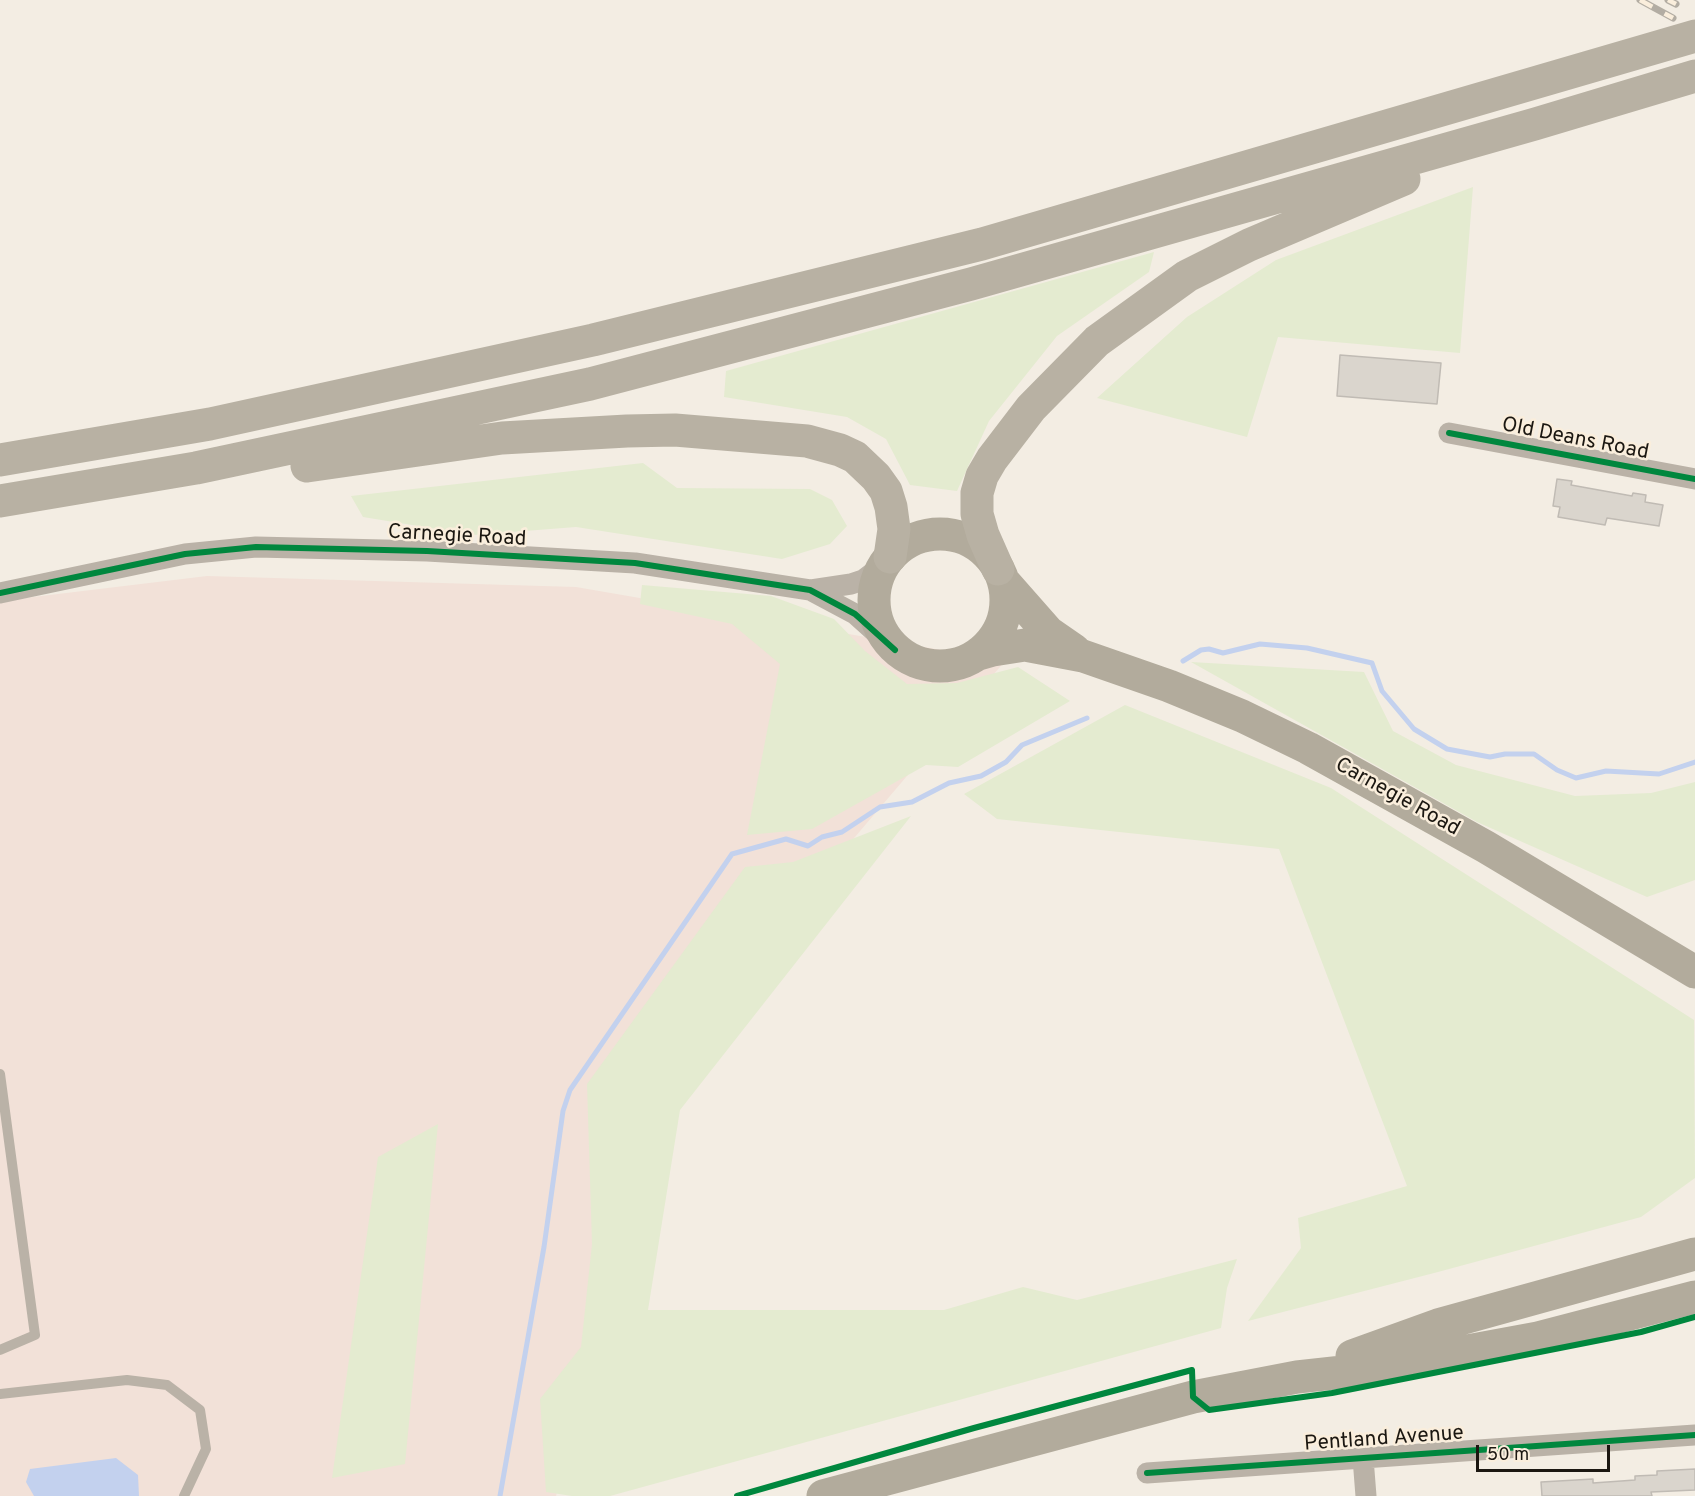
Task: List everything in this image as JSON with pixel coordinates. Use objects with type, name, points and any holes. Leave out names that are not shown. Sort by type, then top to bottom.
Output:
[{"type":"highway","points":[[0,460],[210,423],[559,348],[971,247],[1681,40]]},
{"type":"highway","points":[[0,501],[196,468],[590,384],[971,284],[1535,124],[1694,76]]},
{"type":"highway","points":[[1001,575],[983,535],[978,514],[977,493],[982,476],[992,459],[1031,408],[1097,341],[1187,276],[1249,245],[1535,124]]},
{"type":"highway","points":[[0,516],[344,460],[502,438],[675,430],[807,441],[840,450],[855,457],[867,466],[886,491],[891,507],[894,529],[887,560]]},
{"type":"main road","points":[[947,534],[968,540],[985,552],[1001,575],[1006,598],[1005,614],[1000,629],[991,643],[980,654],[959,664],[936,667],[914,662],[895,650],[883,635],[875,618],[873,599],[876,580],[887,560],[906,543],[926,535],[947,534]]},
{"type":"main road","name":"Carnegie Road","points":[[1001,575],[1048,632],[1083,656]]},
{"type":"main road","name":"Carnegie Road","points":[[980,654],[1000,648],[1025,645],[1083,656],[1169,686],[1242,716],[1308,748],[1486,847],[1695,972]]},
{"type":"main road","points":[[1297,1377],[1438,1325],[1695,1254]]},
{"type":"main road","points":[[823,1496],[1193,1397],[1297,1377],[1370,1369],[1538,1338],[1695,1297]]},
{"type":"street","name":"Old Deans Road","points":[[1449,433],[1695,479]]},
{"type":"street","name":"Carnegie Road","points":[[0,593],[185,554],[256,548],[427,551],[635,563],[810,590],[863,580],[887,560]]},
{"type":"street","name":"Carnegie Road","points":[[810,590],[855,614],[895,650]]},
{"type":"street","name":"Pentland Avenue","points":[[1147,1473],[1695,1435]]},
{"type":"street","points":[[1363,1458],[1366,1496]]},
{"type":"lane","points":[[0,1074],[35,1335],[0,1350]]},
{"type":"lane","points":[[0,1394],[127,1380],[167,1385],[200,1410],[206,1449],[184,1496]]},
{"type":"shaded area","points":[[207,576],[576,587],[1005,661],[676,1047],[556,1496],[0,1496],[0,601]]},
{"type":"green space","points":[[1473,187],[1460,353],[1278,337],[1247,437],[1097,398],[1187,317],[1276,260]]},
{"type":"green space","points":[[1154,252],[1149,272],[1057,336],[989,421],[957,491],[910,485],[886,439],[847,417],[724,397],[726,371]]},
{"type":"green space","points":[[643,463],[677,488],[810,489],[832,500],[847,526],[830,544],[782,559],[576,527],[473,535],[363,517],[351,496]]},
{"type":"green space","points":[[642,585],[771,596],[834,619],[865,651],[907,684],[957,683],[1018,667],[1070,701],[958,767],[926,765],[812,829],[747,835],[780,664],[732,624],[640,604]]},
{"type":"green space","points":[[1191,662],[1364,672],[1393,731],[1456,765],[1575,796],[1651,793],[1695,782],[1695,880],[1647,897],[1477,822]]},
{"type":"green space","points":[[1125,705],[1331,788],[1694,1020],[1695,1178],[1641,1217],[1248,1321],[1301,1248],[1298,1218],[1407,1186],[1279,849],[997,819],[964,794]]},
{"type":"green space","points":[[911,816],[680,1110],[648,1310],[944,1310],[1023,1287],[1077,1300],[1237,1259],[1227,1288],[1221,1328],[610,1496],[572,1496],[546,1492],[540,1399],[581,1347],[592,1244],[587,1084],[745,867],[793,862]]},
{"type":"green space","points":[[438,1124],[405,1464],[332,1478],[378,1157]]},
{"type":"water","points":[[116,1458],[138,1475],[139,1496],[34,1496],[26,1482],[30,1469]]},
{"type":"building","points":[[1340,355],[1441,363],[1437,404],[1337,396]]},
{"type":"building","points":[[1557,479],[1572,481],[1571,485],[1632,496],[1633,493],[1646,495],[1645,502],[1663,505],[1659,526],[1607,518],[1605,525],[1558,517],[1560,507],[1553,506]]},
{"type":"building","points":[[1695,1469],[1695,1490],[1651,1492],[1652,1496],[1542,1496],[1541,1482],[1593,1479],[1593,1483],[1635,1480],[1635,1476],[1657,1475],[1657,1471]]},
{"type":"waterway","points":[[1183,661],[1201,650],[1209,649],[1223,653],[1260,644],[1307,648],[1372,663],[1382,691],[1414,729],[1447,749],[1490,757],[1505,754],[1534,754],[1557,770],[1576,778],[1606,771],[1659,774],[1695,762]]},
{"type":"waterway","points":[[500,1496],[544,1247],[563,1111],[570,1090],[732,854],[786,839],[808,846],[822,837],[842,832],[880,807],[912,802],[949,783],[981,776],[1006,762],[1022,745],[1087,718]]},
{"type":"railway","points":[[1640,0],[1673,18]]},
{"type":"railway","points":[[1668,0],[1676,4]]},
{"type":"cycle path","points":[[1449,433],[1695,479]]},
{"type":"cycle path","points":[[0,593],[185,554],[256,547],[427,551],[635,563],[810,590],[855,614],[895,650]]},
{"type":"cycle path","points":[[737,1496],[974,1428],[1192,1370],[1193,1397],[1209,1410],[1332,1393],[1641,1332],[1695,1317]]},
{"type":"cycle path","points":[[1147,1473],[1695,1435]]}]
